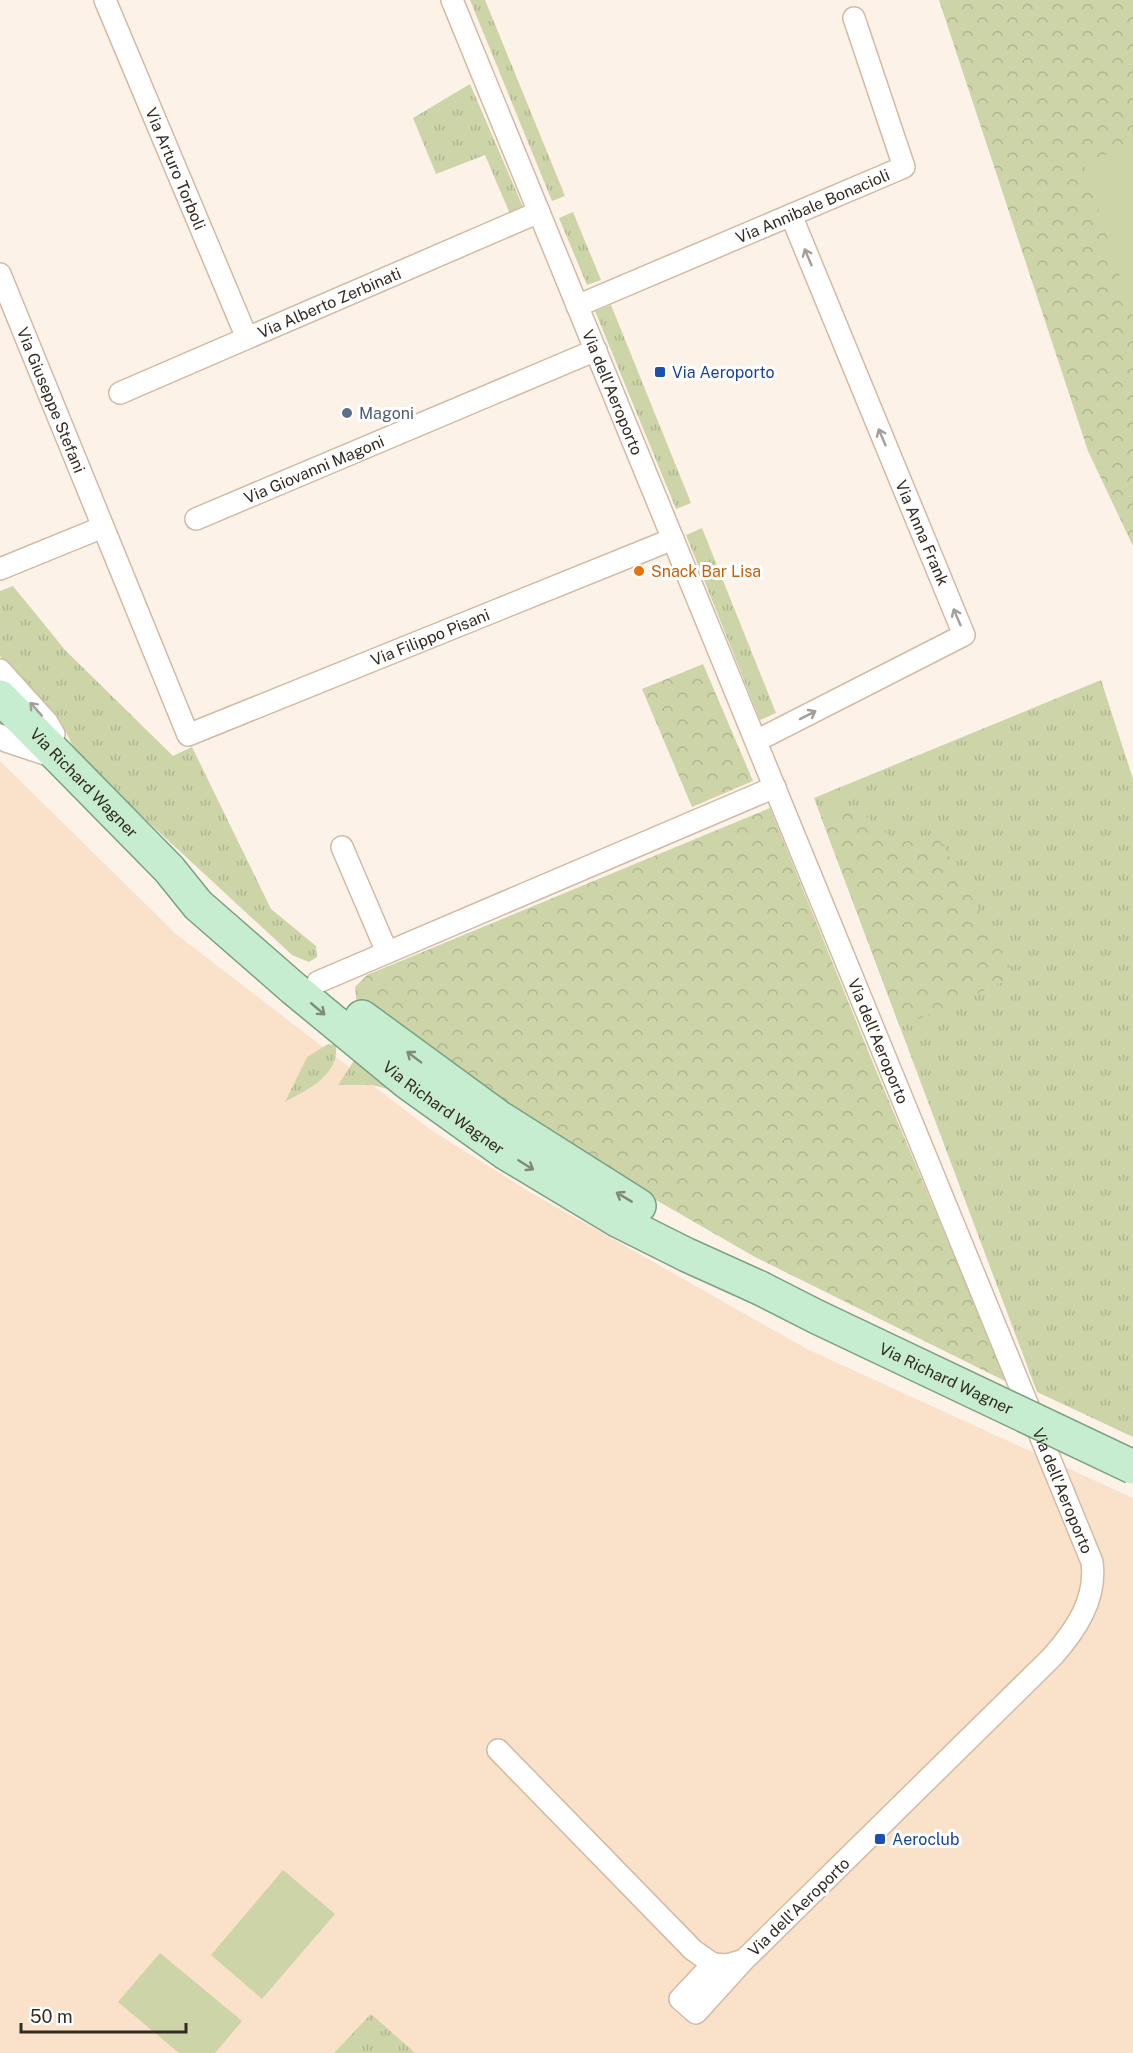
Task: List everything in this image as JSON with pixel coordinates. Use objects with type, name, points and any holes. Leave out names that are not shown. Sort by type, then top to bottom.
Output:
[{"type":"main road","name":"Via Richard Wagner","points":[[0,697],[169,869],[198,905],[344,1031],[464,1124],[534,1170],[619,1221],[1133,1467]]},
{"type":"main road","name":"Via Richard Wagner","points":[[169,869],[213,897],[378,1030],[481,1105],[568,1163],[694,1241],[760,1287]]},
{"type":"street","name":"Via Arturo Torboli","points":[[105,0],[247,338]]},
{"type":"street","name":"Via dell'Aeroporto","points":[[452,0],[1092,1562],[1094,1578],[1091,1594],[1068,1639],[1052,1657],[744,1960],[696,2013],[680,1999],[713,1964],[727,1965],[744,1960]]},
{"type":"street","name":"Via Annibale Bonacioli","points":[[577,306],[904,167],[854,18]]},
{"type":"street","name":"Via Alberto Zerbinati","points":[[120,393],[539,213]]},
{"type":"street","name":"Via Anna Frank","points":[[756,741],[964,634],[791,215]]},
{"type":"street","name":"Via Giuseppe Stefani","points":[[0,274],[188,735]]},
{"type":"street","name":"Via Giovanni Magoni","points":[[196,519],[596,350]]},
{"type":"street","points":[[0,569],[103,527]]},
{"type":"street","name":"Via Filippo Pisani","points":[[188,735],[673,539]]},
{"type":"street","points":[[0,670],[47,722],[68,768]]},
{"type":"street","points":[[0,735],[6,741],[68,768]]},
{"type":"street","points":[[318,982],[775,787]]},
{"type":"street","points":[[342,846],[387,952]]},
{"type":"street","points":[[498,1750],[693,1950],[713,1964]]},
{"type":"shaded area","points":[[0,761],[176,934],[431,1130],[530,1192],[807,1349],[1133,1498],[1133,2053],[0,2053]]},
{"type":"green space","points":[[470,0],[485,0],[565,196],[552,201]]},
{"type":"green space","points":[[939,0],[1133,0],[1133,546],[1088,451]]},
{"type":"green space","points":[[470,84],[523,207],[510,214],[485,155],[436,174],[413,118]]},
{"type":"green space","points":[[1133,146],[1133,318],[1083,162]]},
{"type":"green space","points":[[573,212],[601,280],[587,285],[559,218]]},
{"type":"green space","points":[[611,305],[691,503],[676,509],[595,311]]},
{"type":"green space","points":[[702,528],[776,713],[760,720],[686,535]]},
{"type":"green space","points":[[13,586],[65,650],[173,756],[192,747],[271,909],[316,946],[317,957],[309,962],[292,955],[78,757],[66,732],[0,656],[0,591]]},
{"type":"green space","points":[[703,664],[753,781],[692,807],[642,689]]},
{"type":"green space","points":[[1101,680],[1133,779],[1133,1437],[1037,1392],[814,798]]},
{"type":"green space","points":[[853,805],[898,843],[938,836],[1015,977],[900,1027],[821,817]]},
{"type":"green space","points":[[770,808],[875,1068],[1007,1382],[755,1257],[529,1127],[357,1006],[355,987],[367,975]]},
{"type":"green space","points":[[328,1044],[336,1045],[333,1065],[320,1080],[285,1102],[307,1057]]},
{"type":"green space","points":[[357,1056],[392,1090],[372,1085],[338,1085]]},
{"type":"green space","points":[[283,1870],[335,1914],[262,1999],[211,1955]]},
{"type":"green space","points":[[160,1953],[242,2021],[215,2053],[179,2053],[118,2002]]},
{"type":"green space","points":[[371,2014],[415,2053],[334,2053]]},
{"type":"place","name":"Via Aeroporto","points":[[660,372]]},
{"type":"place","name":"Magoni","points":[[347,413]]},
{"type":"place","name":"Snack Bar Lisa","points":[[639,571]]},
{"type":"place","name":"Aeroclub","points":[[880,1839]]}]
